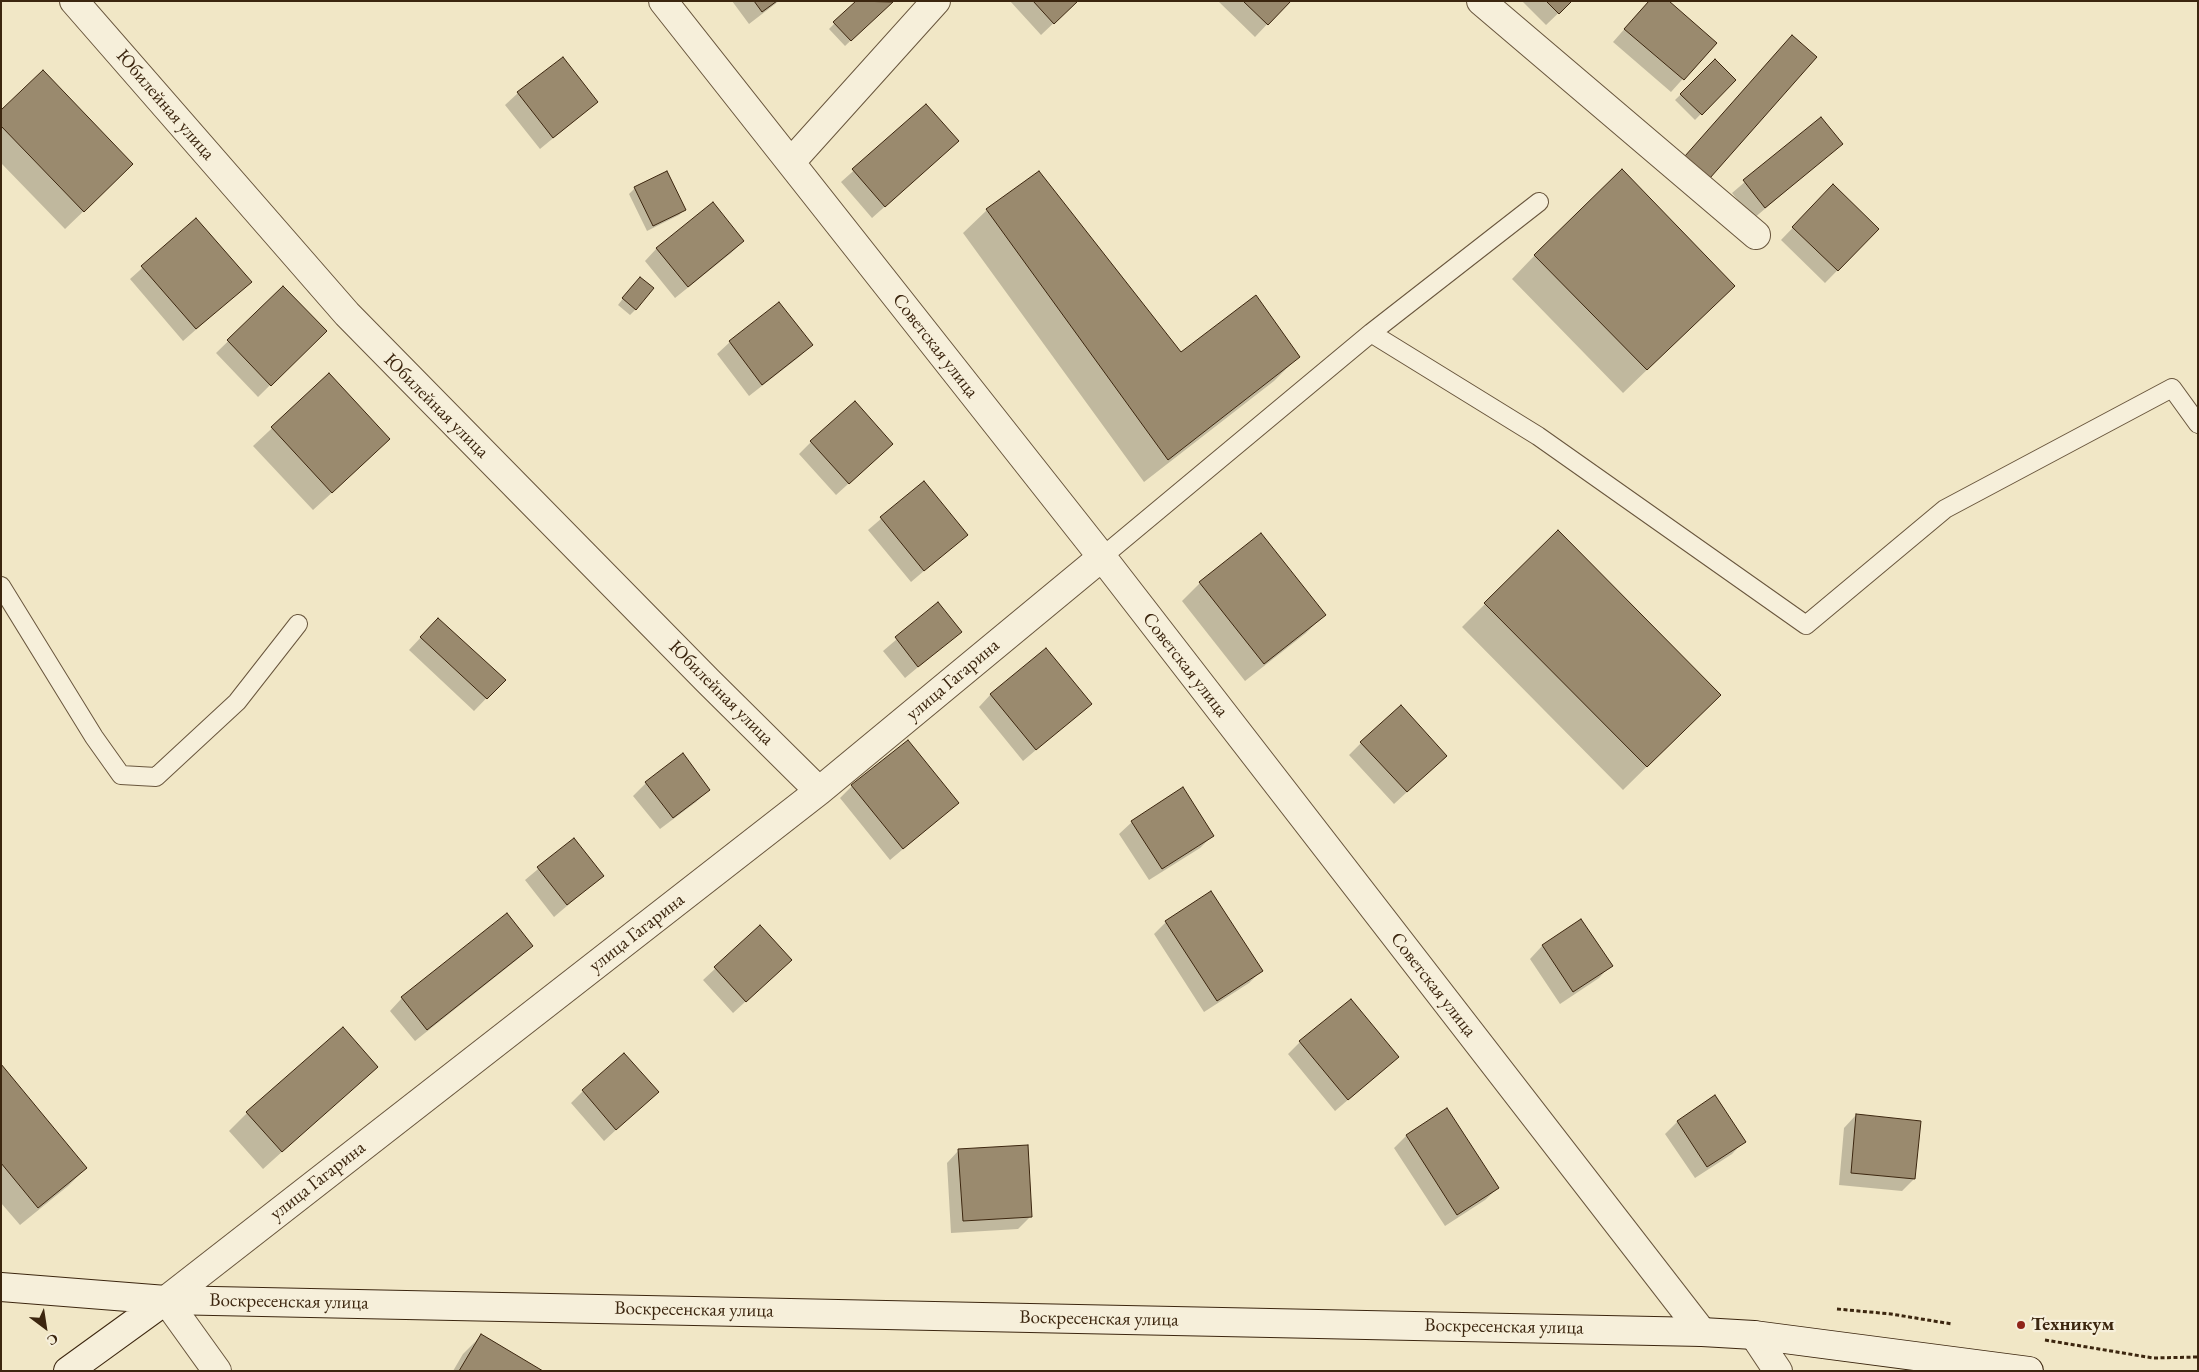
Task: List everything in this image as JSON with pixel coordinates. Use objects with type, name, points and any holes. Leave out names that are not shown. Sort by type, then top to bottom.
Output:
[{"type":"street","name":"Юбилейная улица","points":[[74,1],[347,314],[708,681],[819,791]]},
{"type":"street","name":"Советская улица","points":[[663,1],[1102,557],[1702,1332]]},
{"type":"street","points":[[791,162],[936,1]]},
{"type":"street","points":[[1481,1],[1756,235]]},
{"type":"street","name":"улица Гагарина","points":[[68,1371],[166,1300],[819,791],[1102,557]]},
{"type":"street","points":[[1,1287],[166,1300],[218,1371]]},
{"type":"street","name":"Воскресенская улица","points":[[166,1300],[1702,1332],[1754,1335],[2029,1371]]},
{"type":"street","points":[[1754,1335],[1778,1371]]},
{"type":"lane","points":[[1102,557],[1371,334],[1539,202]]},
{"type":"lane","points":[[1371,334],[1538,436],[1806,625],[1945,509],[2172,388],[2198,424]]},
{"type":"lane","points":[[1,586],[94,736],[121,775],[156,777],[237,702],[298,624]]},
{"type":"building","points":[[754,1],[777,1],[762,12]]},
{"type":"building","points":[[856,1],[893,2],[851,41],[833,22]]},
{"type":"building","points":[[1033,1],[1078,1],[1054,24]]},
{"type":"building","points":[[1243,1],[1291,1],[1268,25]]},
{"type":"building","points":[[1546,1],[1572,1],[1559,14]]},
{"type":"building","points":[[1649,1],[1669,1],[1717,43],[1684,80],[1624,29]]},
{"type":"building","points":[[1792,35],[1817,57],[1710,178],[1685,156]]},
{"type":"building","points":[[563,57],[598,102],[553,138],[517,92]]},
{"type":"building","points":[[1715,59],[1736,80],[1702,115],[1680,94]]},
{"type":"building","points":[[43,70],[133,164],[84,212],[1,126],[1,110]]},
{"type":"building","points":[[926,104],[959,141],[885,207],[852,169]]},
{"type":"building","points":[[1821,117],[1843,144],[1765,208],[1743,180]]},
{"type":"building","points":[[1622,169],[1735,286],[1647,370],[1534,255]]},
{"type":"building","points":[[667,171],[686,210],[653,226],[634,187]]},
{"type":"building","points":[[1039,171],[1181,352],[1256,295],[1300,357],[1168,460],[986,209]]},
{"type":"building","points":[[1833,184],[1879,229],[1838,271],[1792,227]]},
{"type":"building","points":[[713,202],[744,241],[688,287],[656,248]]},
{"type":"building","points":[[196,218],[252,282],[196,329],[141,266]]},
{"type":"building","points":[[640,277],[654,288],[636,310],[622,298]]},
{"type":"building","points":[[283,286],[327,331],[271,386],[227,340]]},
{"type":"building","points":[[779,302],[813,345],[762,385],[729,341]]},
{"type":"building","points":[[329,373],[390,439],[332,493],[271,427]]},
{"type":"building","points":[[855,401],[893,444],[849,484],[810,441]]},
{"type":"building","points":[[924,481],[968,535],[924,571],[880,517]]},
{"type":"building","points":[[1558,530],[1721,695],[1647,767],[1484,603]]},
{"type":"building","points":[[1261,533],[1326,615],[1264,664],[1199,582]]},
{"type":"building","points":[[938,602],[962,632],[918,667],[895,637]]},
{"type":"building","points":[[438,618],[506,680],[487,699],[420,637]]},
{"type":"building","points":[[1046,648],[1092,704],[1036,750],[990,694]]},
{"type":"building","points":[[1401,705],[1447,756],[1407,792],[1360,742]]},
{"type":"building","points":[[908,740],[959,803],[903,849],[851,785]]},
{"type":"building","points":[[683,753],[710,790],[673,818],[645,782]]},
{"type":"building","points":[[1183,787],[1214,836],[1162,869],[1131,821]]},
{"type":"building","points":[[574,838],[604,876],[567,905],[537,867]]},
{"type":"building","points":[[1211,891],[1263,971],[1217,1001],[1165,921]]},
{"type":"building","points":[[507,913],[533,946],[427,1030],[401,997]]},
{"type":"building","points":[[1581,919],[1613,966],[1573,992],[1542,945]]},
{"type":"building","points":[[760,925],[792,960],[746,1002],[714,967]]},
{"type":"building","points":[[1351,999],[1399,1057],[1348,1100],[1299,1041]]},
{"type":"building","points":[[343,1027],[378,1067],[282,1152],[246,1112]]},
{"type":"building","points":[[624,1053],[659,1092],[616,1130],[582,1090]]},
{"type":"building","points":[[1,1064],[87,1168],[38,1208],[1,1163]]},
{"type":"building","points":[[1715,1095],[1746,1142],[1707,1167],[1677,1121]]},
{"type":"building","points":[[1447,1108],[1499,1188],[1457,1215],[1406,1135]]},
{"type":"building","points":[[1856,1114],[1921,1121],[1915,1179],[1851,1173]]},
{"type":"building","points":[[1028,1145],[1032,1217],[963,1221],[958,1149]]},
{"type":"building","points":[[481,1334],[543,1371],[459,1371]]},
{"type":"place","name":"Техникум","points":[[2021,1325]]}]
